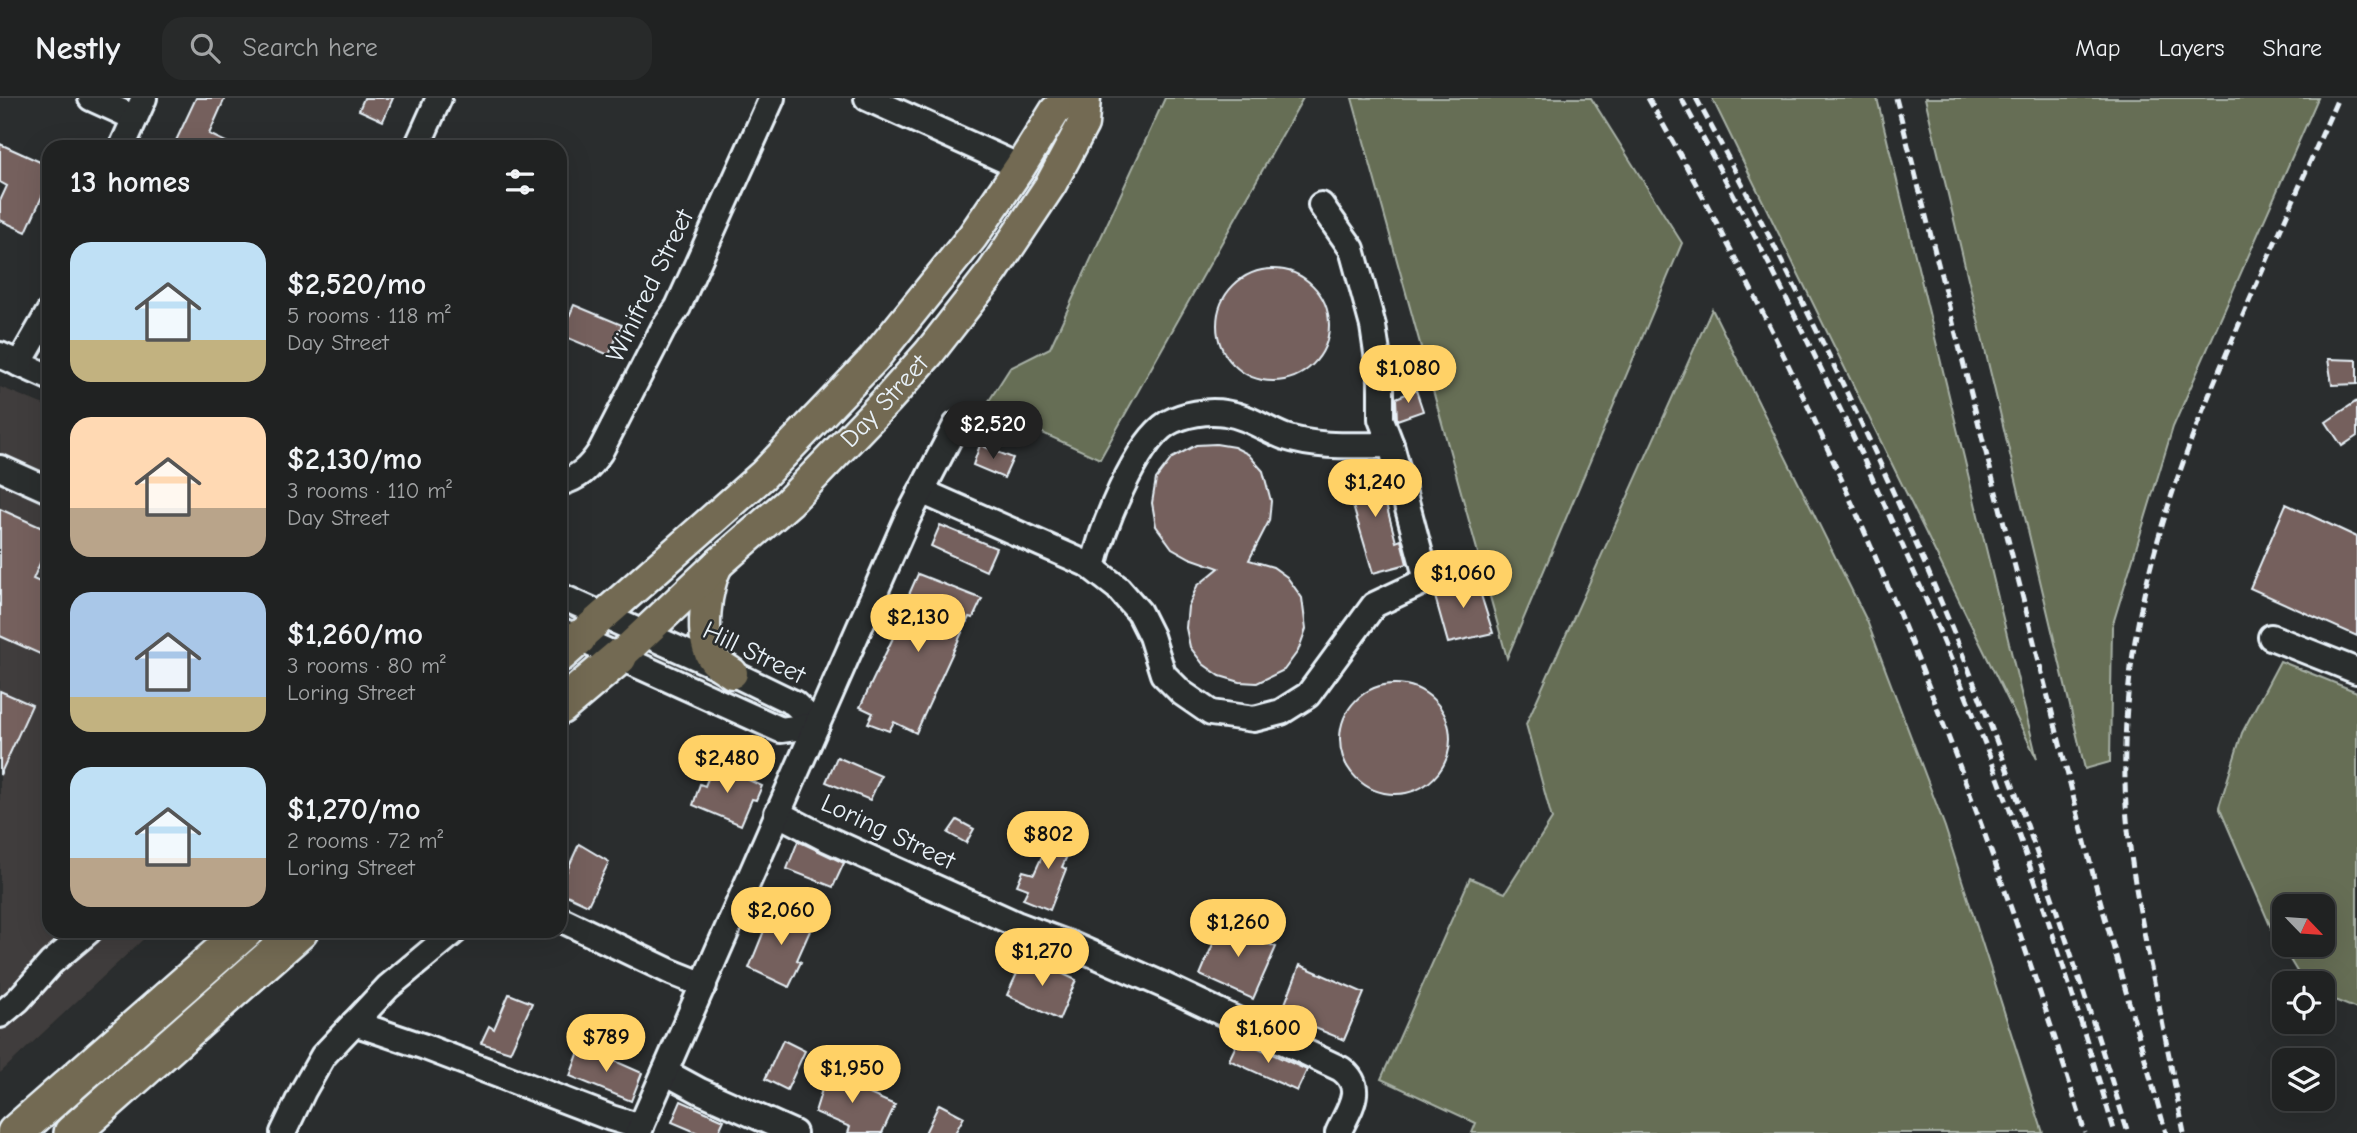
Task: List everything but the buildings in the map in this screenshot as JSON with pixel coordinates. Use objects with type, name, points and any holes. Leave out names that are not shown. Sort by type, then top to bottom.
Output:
[{"type":"highway","points":[[567,701],[631,645]]},
{"type":"highway","points":[[15,1133],[237,938]]},
{"type":"highway","points":[[72,1133],[292,938]]},
{"type":"main road","name":"Day Street","points":[[567,640],[604,615],[763,475],[864,369],[940,279],[1020,167],[1055,111],[1070,98]]},
{"type":"main road","name":"Day Street","points":[[631,645],[789,502],[888,399],[962,312],[1051,184],[1083,124],[1084,98]]},
{"type":"main road","points":[[718,564],[710,576],[706,636],[713,659],[732,673]]},
{"type":"street","points":[[91,98],[140,108],[125,140]]},
{"type":"street","points":[[419,140],[439,98]]},
{"type":"street","name":"Winifred Street","points":[[567,481],[578,477],[600,452],[663,329],[678,307],[772,98]]},
{"type":"street","points":[[867,98],[1020,167]]},
{"type":"street","points":[[921,491],[1093,568],[1118,588],[1139,612],[1151,636],[1163,674],[1182,693],[1211,713],[1254,719],[1280,712],[1308,695],[1374,605],[1427,580],[1391,445],[1381,419],[1381,380],[1373,326],[1352,249],[1321,205]]},
{"type":"street","points":[[42,321],[10,360],[42,374]]},
{"type":"street","points":[[1093,568],[1096,553],[1117,500],[1142,450],[1168,423],[1201,413],[1224,412],[1248,418],[1284,436],[1322,445],[1391,445]]},
{"type":"street","points":[[354,1023],[425,1046],[639,1130],[921,491],[956,425]]},
{"type":"street","points":[[0,468],[42,487]]},
{"type":"street","name":"Hill Street","points":[[567,599],[604,615],[631,645],[781,730],[817,724]]},
{"type":"street","points":[[2271,637],[2357,671]]},
{"type":"street","name":"Hill Street","points":[[567,641],[631,645],[732,673],[794,703],[817,724]]},
{"type":"street","name":"Loring Street","points":[[777,813],[1016,924],[1175,990],[1342,1069],[1353,1080],[1356,1091],[1338,1133]]},
{"type":"street","points":[[567,922],[704,985]]},
{"type":"street","points":[[0,1015],[18,1000],[51,963],[81,938]]},
{"type":"street","points":[[283,1133],[323,1056],[393,983],[447,938]]},
{"type":"street","points":[[665,1072],[700,1091],[794,1133]]},
{"type":"shaded area","points":[[0,387],[42,404],[42,938],[145,938],[0,1073]]},
{"type":"green space","points":[[1165,98],[1303,98],[1100,459],[985,407],[1010,368],[1050,348]]},
{"type":"green space","points":[[1352,98],[1591,98],[1682,243],[1507,658]]},
{"type":"green space","points":[[1712,98],[1877,98],[2037,759]]},
{"type":"green space","points":[[1925,98],[2318,98],[2173,427],[2112,627],[2110,762],[2085,769]]},
{"type":"green space","points":[[1712,309],[1867,621],[1945,827],[2043,1133],[1472,1133],[1476,1123],[1381,1079],[1470,878],[1505,893],[1552,819],[1526,724]]},
{"type":"green space","points":[[2280,661],[2357,692],[2357,1009],[2335,1000],[2335,971],[2297,971],[2288,957],[2335,957],[2335,894],[2272,894],[2272,930],[2219,807],[2242,733]]},
{"type":"railway","points":[[1648,98],[1716,221],[1780,347],[1895,603],[1996,866],[2085,1133]]},
{"type":"railway","points":[[1681,98],[1803,331],[1877,489],[1947,650],[2035,881],[2115,1133]]},
{"type":"railway","points":[[1696,98],[1778,253],[1855,410],[1961,650],[2047,881],[2128,1133]]},
{"type":"railway","points":[[1896,98],[2095,882],[2166,1133]]},
{"type":"railway","points":[[2184,1133],[2141,917],[2128,826],[2125,780],[2126,715],[2133,652],[2160,532],[2179,473],[2225,356],[2338,98]]}]
